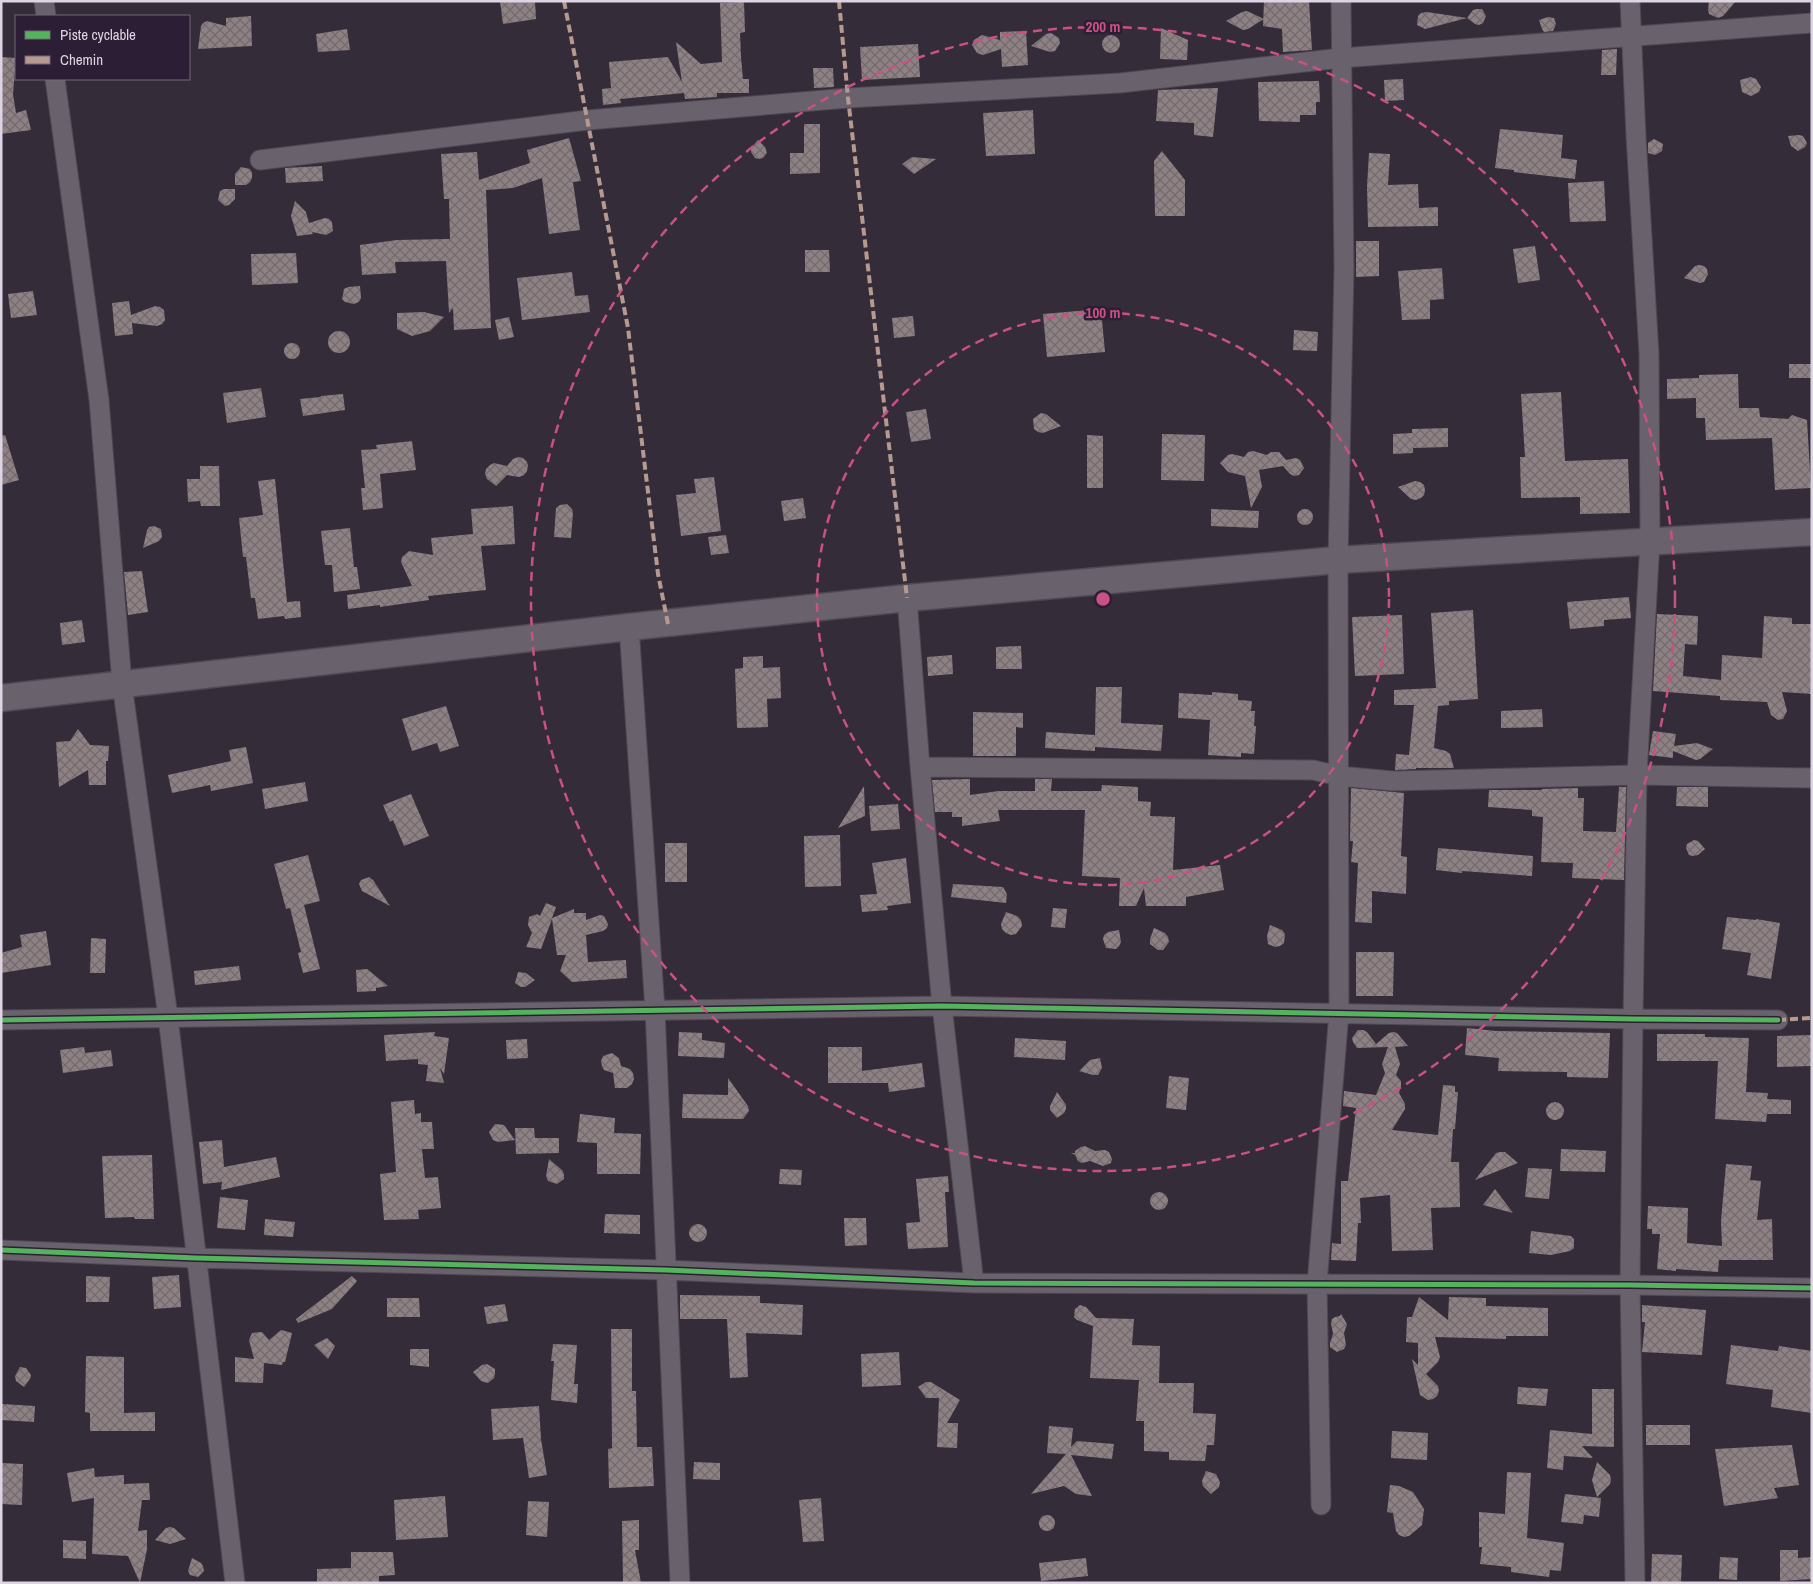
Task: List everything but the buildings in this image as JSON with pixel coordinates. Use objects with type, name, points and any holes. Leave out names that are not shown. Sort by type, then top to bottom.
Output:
[{"type":"main road","points":[[1,698],[907,598],[1338,560],[1812,532]]},
{"type":"street","points":[[44,1],[46,15]]},
{"type":"street","points":[[1321,1505],[1317,1284],[1339,1012],[1338,560],[1344,268],[1341,1]]},
{"type":"street","points":[[1630,1],[1649,354],[1650,541],[1637,775],[1633,1019],[1630,1285],[1635,1583]]},
{"type":"street","points":[[260,160],[588,120],[848,98],[1120,83],[1341,58],[1812,23]]},
{"type":"street","points":[[54,80],[99,400],[122,684],[168,1017],[235,1583]]},
{"type":"street","points":[[907,598],[942,1006],[974,1283]]},
{"type":"street","points":[[628,628],[655,1010],[680,1583]]},
{"type":"street","points":[[920,767],[1313,770],[1339,776],[1393,781],[1637,775],[1812,778]]},
{"type":"street","points":[[1,1020],[942,1006],[1778,1020]]},
{"type":"street","points":[[1,1250],[196,1258],[666,1270],[974,1283],[1630,1285],[1812,1288]]},
{"type":"marked path","points":[[564,1],[628,328],[658,574],[668,624]]},
{"type":"marked path","points":[[839,1],[848,98],[907,598]]},
{"type":"marked path","points":[[1778,1020],[1812,1018]]},
{"type":"cycle path","points":[[1,1020],[942,1006],[1778,1020]]},
{"type":"cycle path","points":[[1,1250],[196,1258],[666,1270],[974,1283],[1630,1285],[1812,1288]]}]
